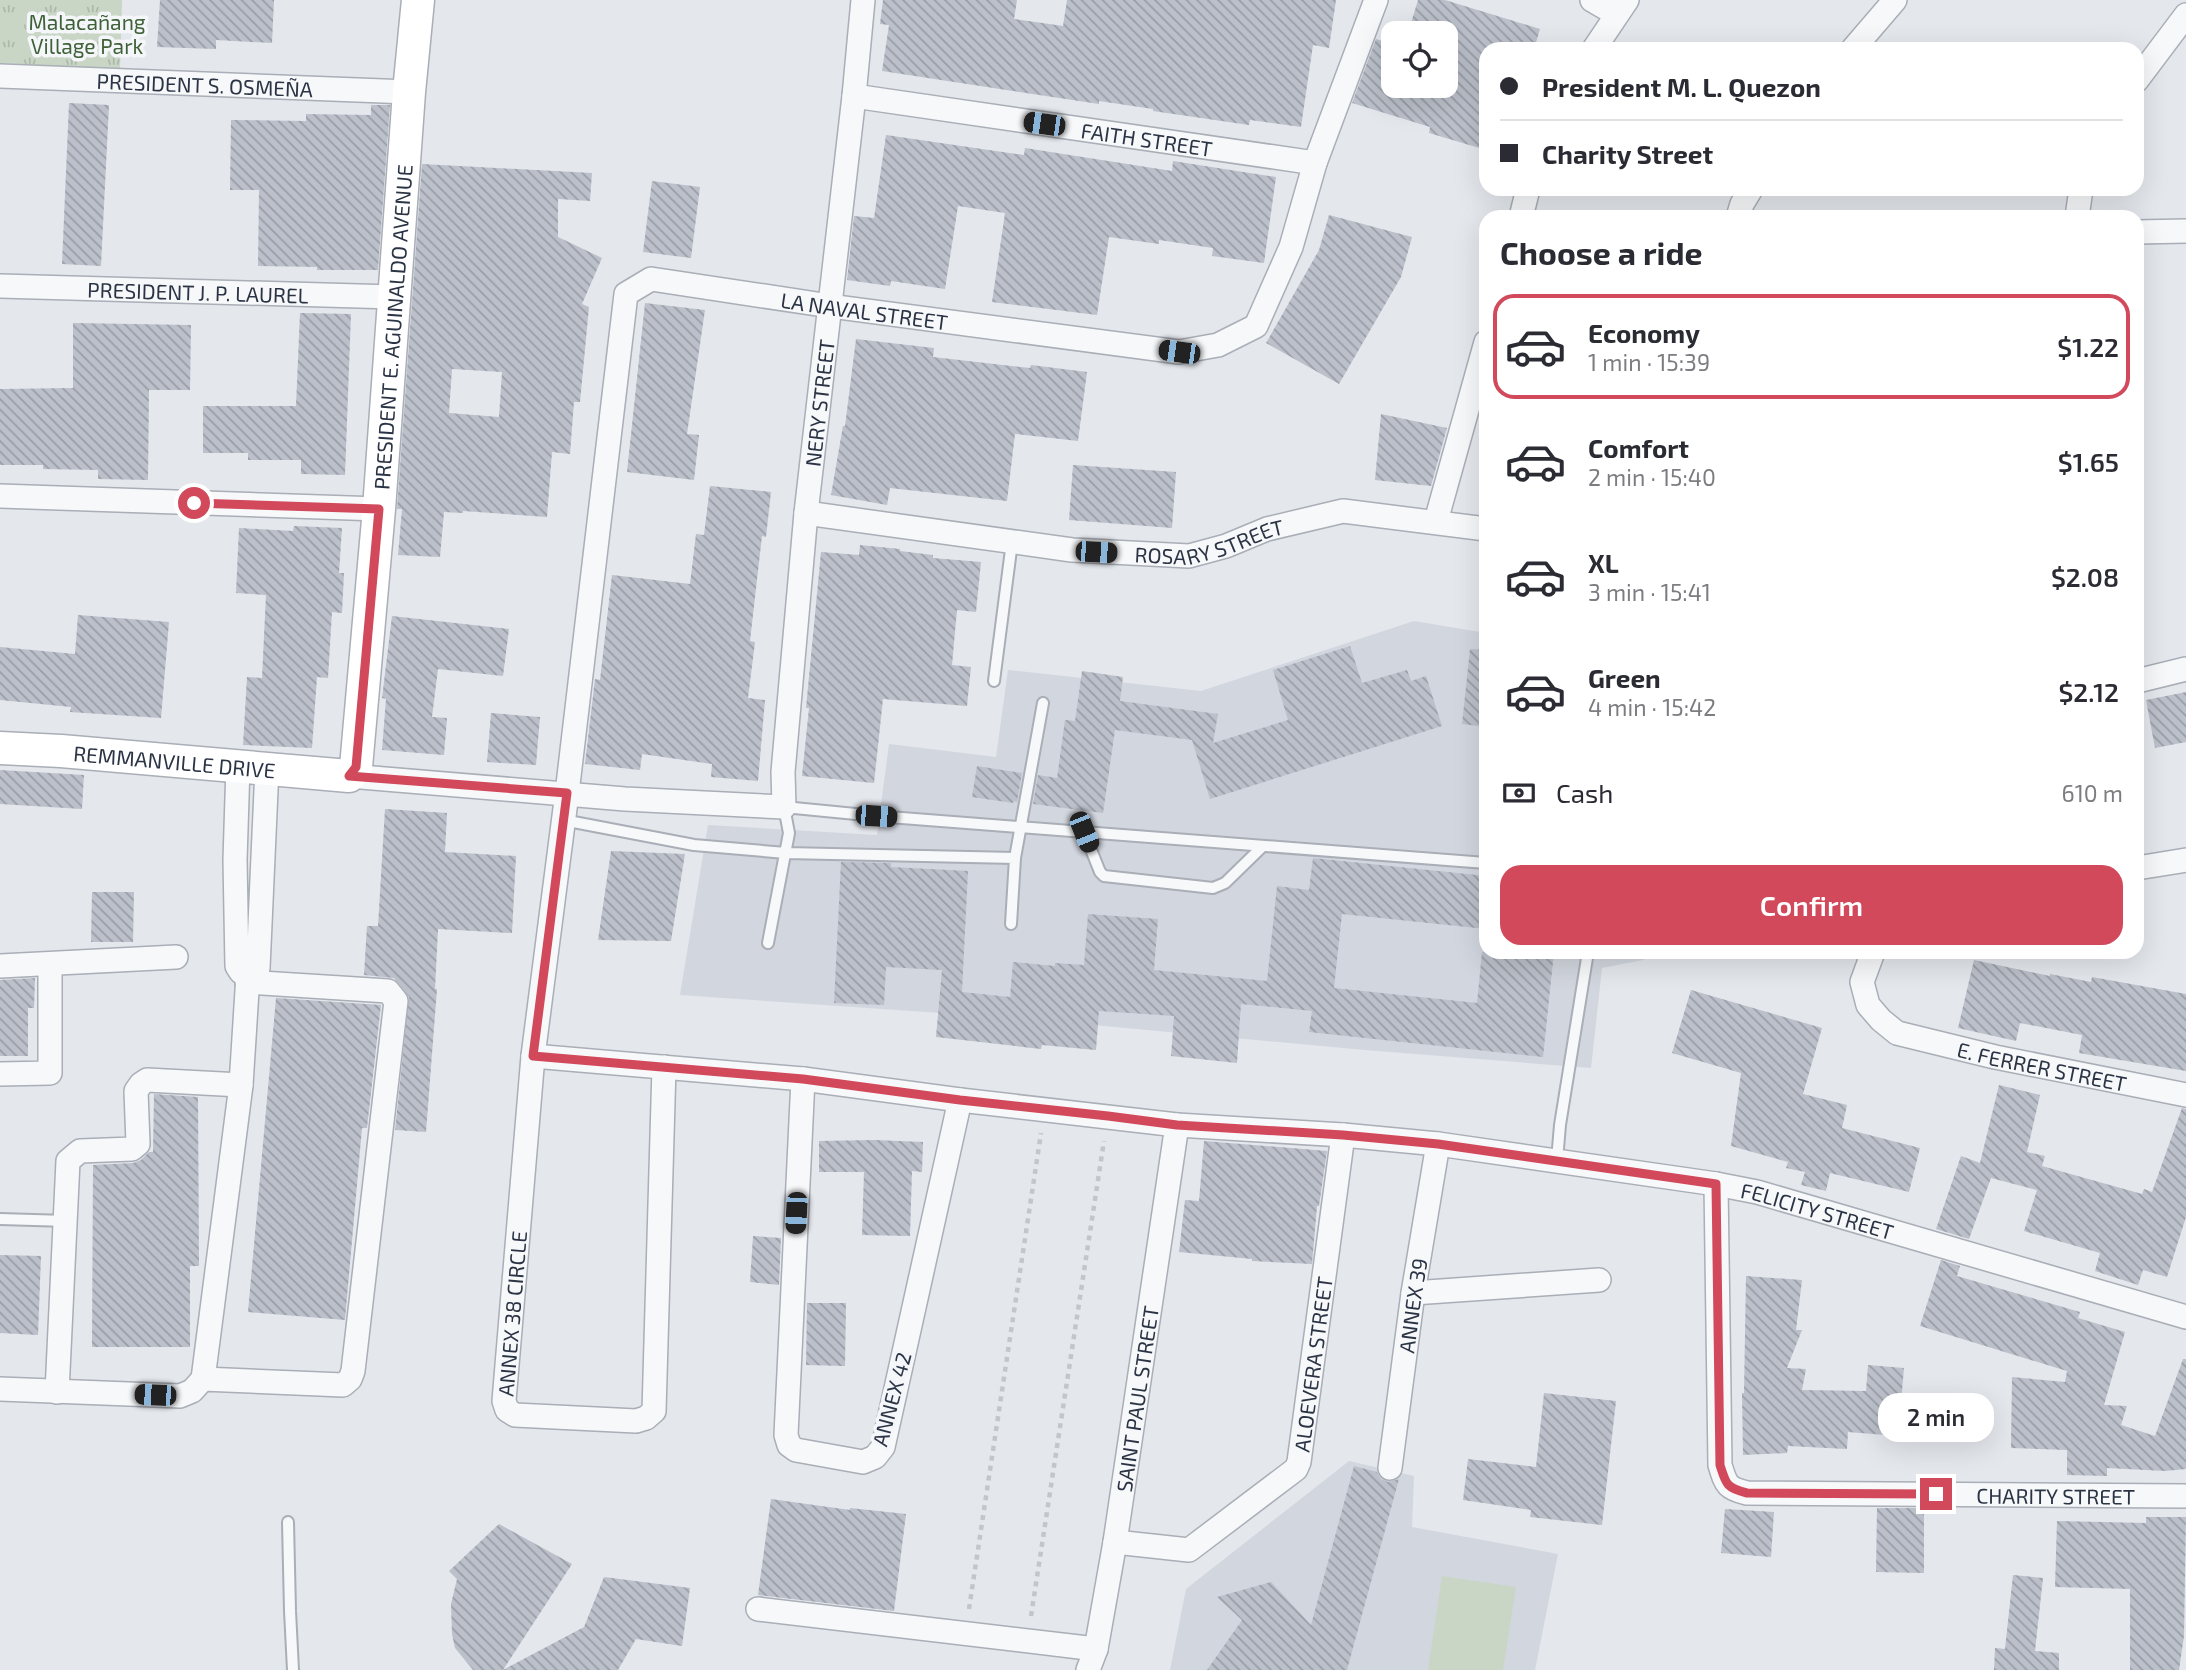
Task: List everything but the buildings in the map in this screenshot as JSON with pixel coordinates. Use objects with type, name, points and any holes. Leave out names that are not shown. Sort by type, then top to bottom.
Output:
[{"type":"main road","name":"PRESIDENT E. AGUINALDO AVENUE","points":[[349,776],[356,767],[379,509],[418,0]]},
{"type":"main road","name":"REMMANVILLE DRIVE","points":[[0,748],[349,776]]},
{"type":"street","name":"NERY STREET","points":[[784,807],[783,772],[806,513],[863,0]]},
{"type":"street","name":"LA NAVAL STREET","points":[[567,793],[626,294],[651,279],[830,306],[1179,352],[1218,345],[1256,326],[1291,247],[1315,163],[1377,0]]},
{"type":"street","points":[[1592,0],[1621,7],[1598,42]]},
{"type":"street","points":[[1859,42],[1895,0]]},
{"type":"street","points":[[2144,72],[2182,27]]},
{"type":"street","name":"PRESIDENT S. OSMEÑA","points":[[0,76],[409,92]]},
{"type":"street","name":"FAITH STREET","points":[[854,96],[1315,163]]},
{"type":"street","points":[[2144,232],[2186,231]]},
{"type":"street","name":"PRESIDENT J. P. LAUREL","points":[[0,286],[394,297]]},
{"type":"street","points":[[1436,521],[1479,367]]},
{"type":"street","points":[[0,496],[379,509]]},
{"type":"street","name":"ROSARY STREET","points":[[806,513],[1072,550],[1189,556],[1226,546],[1266,529],[1343,511],[1479,528]]},
{"type":"street","points":[[2144,679],[2186,669]]},
{"type":"street","points":[[203,1379],[343,1385],[350,1379],[355,1358],[396,1001],[388,991],[248,979],[237,966],[236,828],[253,767]]},
{"type":"street","points":[[0,1389],[180,1396],[192,1391],[203,1379],[241,1085],[248,979],[258,968],[263,828],[253,767]]},
{"type":"street","points":[[349,776],[625,799],[784,807]]},
{"type":"street","points":[[533,1056],[567,793]]},
{"type":"street","points":[[236,828],[263,828]]},
{"type":"street","points":[[2144,867],[2186,860]]},
{"type":"street","points":[[235,889],[261,888]]},
{"type":"street","points":[[0,966],[176,957]]},
{"type":"street","name":"E. FERRER STREET","points":[[1870,959],[1862,982],[1868,1005],[1897,1033],[1995,1057],[2186,1095]]},
{"type":"street","points":[[0,1074],[50,1073],[50,964]]},
{"type":"street","name":"FELICITY STREET","points":[[533,1056],[803,1079],[1177,1125],[1438,1144],[1716,1184],[1757,1192],[2186,1317]]},
{"type":"street","name":"ANNEX 38 CIRCLE","points":[[533,1056],[503,1401],[507,1410],[515,1415],[636,1421],[646,1418],[654,1411],[664,1067]]},
{"type":"street","name":"ANNEX 42","points":[[803,1079],[786,1435],[789,1445],[796,1451],[863,1462],[875,1457],[883,1447],[960,1100]]},
{"type":"street","points":[[57,1392],[68,1161],[80,1151],[136,1147],[136,1091],[147,1080],[241,1085]]},
{"type":"street","name":"SAINT PAUL STREET","points":[[1092,1660],[1115,1542],[1177,1125]]},
{"type":"street","name":"ALOEVERA STREET","points":[[1115,1542],[1189,1550],[1296,1469],[1343,1135]]},
{"type":"street","name":"ANNEX 39","points":[[1390,1468],[1413,1293],[1438,1144]]},
{"type":"street","name":"CHARITY STREET","points":[[1716,1184],[1720,1465],[1726,1484],[1734,1490],[1759,1493],[2186,1496]]},
{"type":"street","points":[[1413,1293],[1599,1280]]},
{"type":"street","points":[[758,1609],[1027,1641],[1092,1660]]},
{"type":"lane","points":[[994,681],[1012,542]]},
{"type":"lane","points":[[1011,924],[1015,858],[1043,703]]},
{"type":"lane","points":[[768,943],[789,833],[784,807],[1479,862]]},
{"type":"lane","points":[[563,820],[694,845],[786,853],[1015,858]]},
{"type":"lane","points":[[1084,832],[1104,876],[1213,888],[1225,883],[1263,846]]},
{"type":"lane","points":[[1557,1160],[1560,1125],[1587,959]]},
{"type":"lane","points":[[0,1219],[66,1220]]},
{"type":"lane","points":[[288,1522],[293,1670]]},
{"type":"path","points":[[966,1634],[1045,1109]]},
{"type":"path","points":[[1027,1641],[1108,1116]]},
{"type":"shaded area","points":[[1414,621],[1479,632],[1479,959],[1645,959],[1602,968],[1591,1068],[1028,1019],[680,995],[708,825],[877,835],[889,744],[996,757],[1008,670],[1201,691]]},
{"type":"shaded area","points":[[1349,1461],[1414,1476],[1412,1527],[1558,1554],[1535,1670],[1170,1670],[1186,1589]]},
{"type":"green space","name":"Malacañang Village Park","points":[[0,0],[122,0],[120,69],[0,63]]},
{"type":"green space","points":[[1442,1576],[1516,1587],[1503,1670],[1428,1670]]},
{"type":"route","points":[[194,503],[379,509],[356,767],[349,776],[567,793],[533,1056],[803,1079],[1177,1125],[1438,1144],[1716,1184],[1720,1465],[1726,1484],[1734,1490],[1747,1493],[1936,1494]]}]
